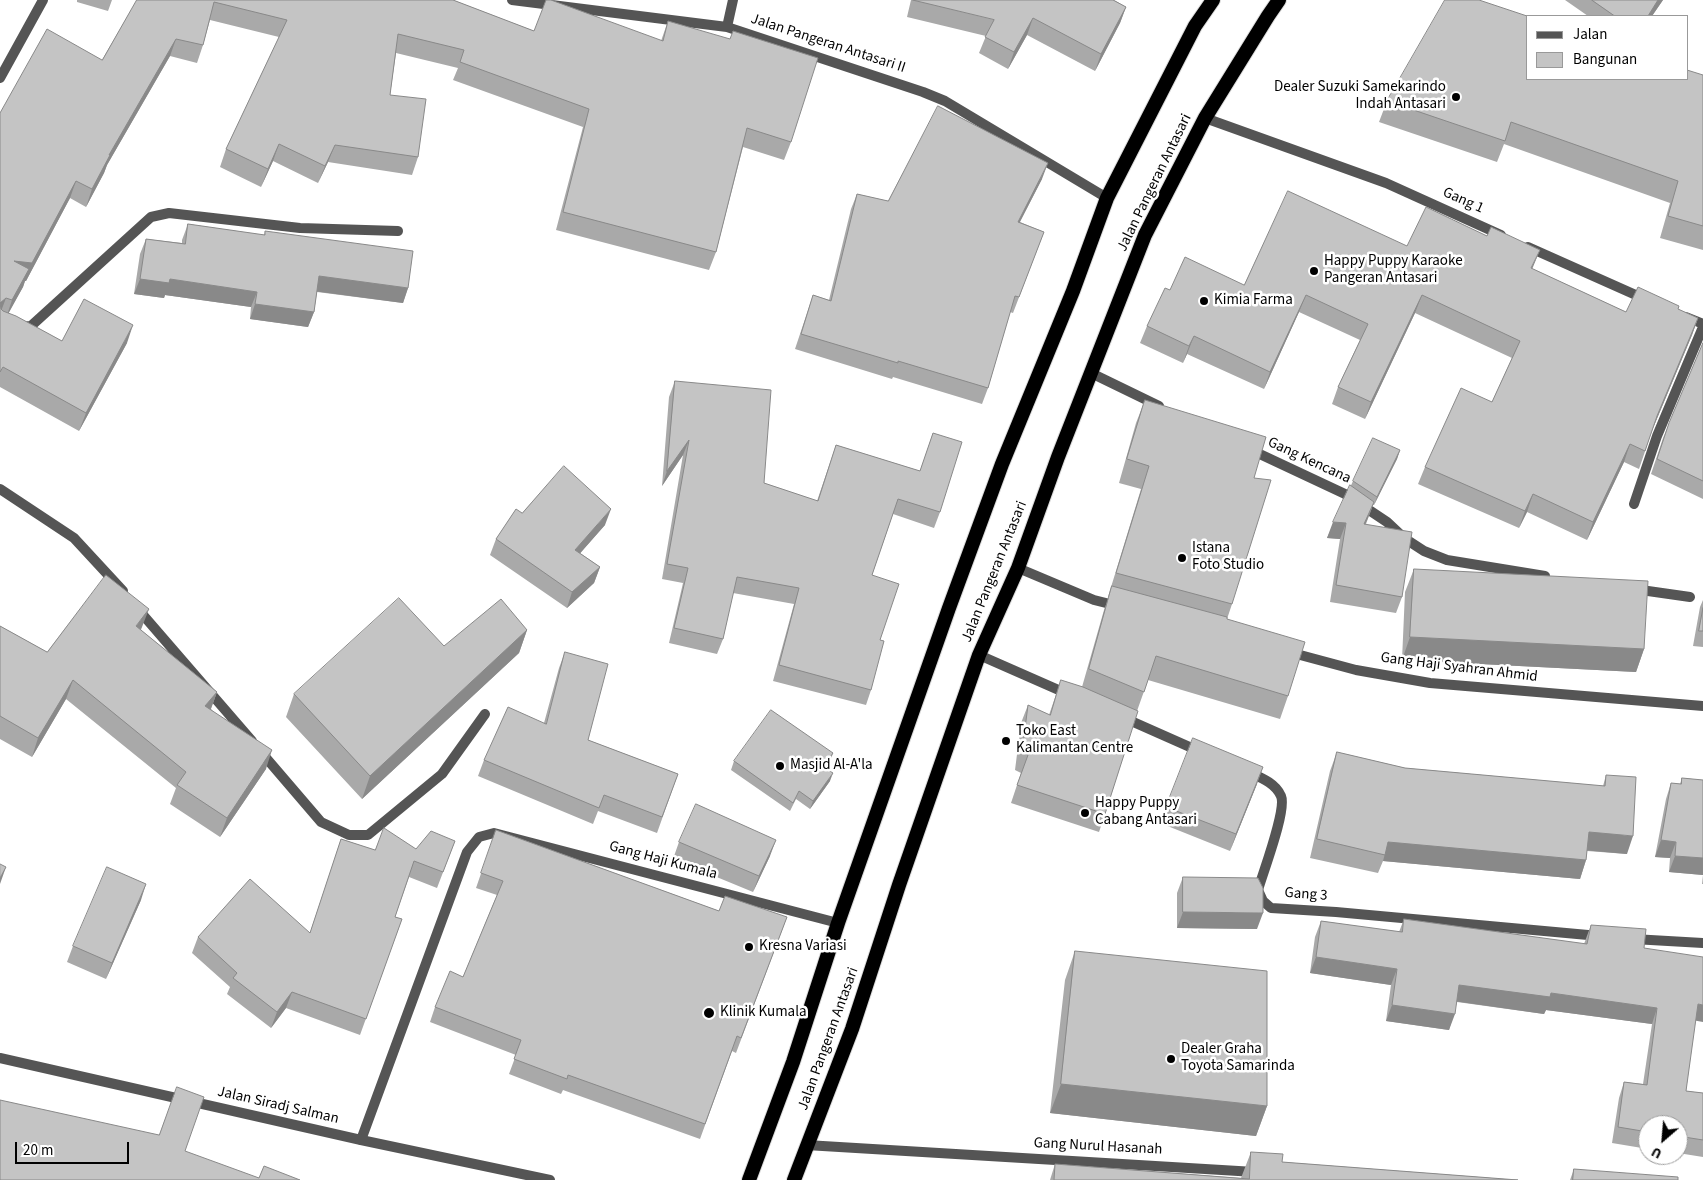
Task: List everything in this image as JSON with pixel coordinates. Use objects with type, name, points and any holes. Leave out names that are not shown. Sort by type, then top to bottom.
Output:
[{"type":"highway","name":"Jalan Pangeran Antasari","points":[[749,1180],[793,1062],[838,924],[1002,464],[1073,291],[1107,198],[1196,26],[1213,0]]},
{"type":"highway","name":"Jalan Pangeran Antasari","points":[[794,1180],[852,1029],[899,885],[980,655],[1018,568],[1058,456],[1145,235],[1206,118],[1279,0]]},
{"type":"street","points":[[0,78],[42,0]]},
{"type":"street","name":"Jalan Pangeran Antasari II","points":[[512,0],[727,27],[924,92],[938,98],[1107,198]]},
{"type":"street","points":[[727,27],[733,0]]},
{"type":"street","name":"Gang 1","points":[[1206,118],[1386,183],[1658,304]]},
{"type":"street","points":[[0,323],[8,327],[31,326],[151,217],[169,213],[300,228],[398,231]]},
{"type":"street","points":[[1634,504],[1658,436],[1703,326],[1676,312]]},
{"type":"street","points":[[1091,373],[1171,412]]},
{"type":"street","name":"Gang Kencana","points":[[1243,447],[1345,494],[1387,522],[1404,538],[1424,551],[1447,560],[1555,578]]},
{"type":"street","points":[[0,490],[74,538],[129,598],[321,822],[349,835],[368,835],[442,774],[485,714]]},
{"type":"street","points":[[1018,568],[1094,600],[1131,610]]},
{"type":"street","points":[[1622,587],[1690,596]]},
{"type":"street","name":"Gang Haji Syahran Ahmid","points":[[1281,650],[1356,670],[1430,683],[1703,706]]},
{"type":"street","points":[[980,655],[1079,698]]},
{"type":"street","points":[[1115,714],[1214,757]]},
{"type":"street","name":"Gang 3","points":[[1232,765],[1268,781],[1281,796],[1282,812],[1258,890],[1263,901],[1271,908],[1703,943]]},
{"type":"street","name":"Gang Haji Kumala","points":[[361,1140],[467,852],[479,837],[494,833],[838,924]]},
{"type":"street","name":"Jalan Siradj Salman","points":[[0,1058],[361,1140],[550,1180]]},
{"type":"street","name":"Gang Nurul Hasanah","points":[[806,1145],[1270,1173]]},
{"type":"building","points":[[137,0],[453,0],[534,31],[546,0],[551,0],[663,41],[668,21],[730,39],[733,31],[818,58],[791,142],[747,128],[716,252],[563,212],[589,109],[460,62],[464,50],[398,34],[390,95],[426,99],[418,157],[335,145],[325,166],[279,144],[268,169],[226,149],[287,20],[214,2],[203,45],[176,39],[109,155],[92,189],[76,181],[32,263],[14,261],[29,269],[12,300],[6,298],[0,303],[0,113],[47,29],[102,60]]},
{"type":"building","points":[[913,0],[1113,0],[1126,7],[1101,54],[1033,18],[1014,52],[985,37],[994,20]]},
{"type":"building","points":[[1445,0],[1479,0],[1526,16],[1526,80],[1688,80],[1688,70],[1703,75],[1703,226],[1668,216],[1678,181],[1511,122],[1505,141],[1387,101]]},
{"type":"building","points":[[1592,0],[1658,0],[1649,15],[1614,15]]},
{"type":"building","points":[[938,106],[1048,163],[1018,222],[1044,232],[1019,297],[1015,296],[988,388],[801,334],[813,295],[831,301],[857,194],[888,201]]},
{"type":"building","points":[[1288,191],[1407,246],[1426,207],[1487,236],[1491,227],[1540,250],[1531,268],[1626,312],[1638,287],[1679,306],[1678,309],[1698,318],[1657,416],[1645,451],[1630,444],[1593,522],[1533,494],[1525,511],[1425,467],[1461,388],[1492,402],[1520,341],[1422,295],[1371,402],[1338,387],[1368,324],[1306,295],[1270,372],[1194,336],[1189,346],[1147,326],[1165,288],[1170,290],[1185,257],[1244,285]]},
{"type":"building","points":[[188,224],[265,235],[265,231],[413,251],[408,288],[319,276],[314,312],[255,304],[257,292],[170,279],[169,283],[140,279],[146,239],[185,244]]},
{"type":"building","points":[[84,299],[133,325],[86,413],[3,367],[0,372],[0,303],[3,311],[62,341]]},
{"type":"building","points":[[1703,343],[1703,481],[1657,459],[1669,423]]},
{"type":"building","points":[[675,381],[771,390],[764,483],[818,501],[836,445],[920,471],[933,433],[962,442],[940,512],[898,499],[872,575],[899,584],[880,640],[884,641],[871,690],[779,665],[799,588],[737,577],[723,639],[674,628],[688,568],[667,564],[689,440],[667,471]]},
{"type":"building","points":[[1145,400],[1266,437],[1254,478],[1271,480],[1232,604],[1116,573],[1149,466],[1127,459]]},
{"type":"building","points":[[1373,438],[1400,450],[1377,497],[1353,481]]},
{"type":"building","points":[[564,466],[611,509],[575,550],[600,567],[572,592],[496,539],[516,509],[522,513]]},
{"type":"building","points":[[1350,485],[1374,502],[1364,524],[1412,532],[1402,597],[1336,585],[1346,523],[1333,522]]},
{"type":"building","points":[[1414,569],[1648,581],[1644,649],[1410,637]]},
{"type":"building","points":[[106,575],[149,609],[136,626],[217,692],[205,706],[272,750],[227,818],[177,785],[186,772],[73,680],[38,738],[0,716],[0,626],[47,652]]},
{"type":"building","points":[[1112,586],[1227,617],[1227,619],[1305,642],[1288,696],[1156,656],[1144,692],[1089,669]]},
{"type":"building","points":[[399,598],[444,646],[501,599],[527,630],[370,776],[294,694]]},
{"type":"building","points":[[1703,608],[1703,631],[1699,631]]},
{"type":"building","points":[[565,652],[608,664],[588,740],[678,774],[662,817],[604,795],[599,808],[484,760],[508,707],[546,724]]},
{"type":"building","points":[[1061,680],[1083,687],[1138,711],[1105,814],[1017,785],[1028,755],[1022,752],[1028,705],[1050,715]]},
{"type":"building","name":"Masjid Al-A'la","points":[[771,710],[833,753],[823,767],[833,773],[813,801],[799,791],[793,803],[734,761]]},
{"type":"building","points":[[1193,738],[1263,767],[1236,834],[1166,807]]},
{"type":"building","points":[[1337,752],[1405,768],[1605,786],[1606,775],[1636,777],[1633,836],[1589,832],[1586,860],[1388,842],[1385,855],[1317,839]]},
{"type":"building","points":[[1682,778],[1703,780],[1703,858],[1675,856],[1676,842],[1661,840],[1671,783],[1681,784]]},
{"type":"building","points":[[696,804],[776,840],[759,876],[679,842]]},
{"type":"building","points":[[384,828],[416,849],[431,831],[455,841],[443,872],[414,861],[395,917],[402,919],[366,1019],[292,992],[277,1012],[233,978],[237,973],[198,937],[250,879],[310,933],[341,839],[375,850]]},
{"type":"building","points":[[496,830],[719,911],[725,896],[787,917],[741,1038],[737,1036],[705,1124],[568,1075],[567,1079],[514,1059],[521,1040],[435,1007],[450,971],[463,977],[503,881],[481,873]]},
{"type":"building","points":[[0,864],[6,867],[0,878]]},
{"type":"building","points":[[107,867],[146,884],[112,963],[73,946]]},
{"type":"building","points":[[1183,877],[1258,878],[1263,888],[1263,913],[1183,912]]},
{"type":"building","points":[[1404,919],[1587,944],[1591,925],[1646,929],[1644,948],[1703,957],[1703,1005],[1698,1004],[1686,1091],[1703,1093],[1703,1140],[1688,1138],[1688,1115],[1638,1115],[1638,1130],[1618,1127],[1624,1082],[1647,1085],[1657,1008],[1551,993],[1550,997],[1459,985],[1455,1014],[1392,1005],[1397,969],[1316,957],[1321,921],[1402,932]]},
{"type":"building","name":"Dealer Graha Toyota Samarinda","points":[[1075,951],[1267,971],[1267,1106],[1061,1084]]},
{"type":"building","points":[[177,1087],[204,1097],[185,1151],[259,1178],[264,1166],[300,1180],[0,1180],[0,1100],[159,1135]]},
{"type":"building","points":[[1251,1152],[1283,1154],[1282,1162],[1518,1180],[1054,1180],[1055,1164],[1249,1179]]},
{"type":"building","points":[[1574,1169],[1678,1177],[1678,1180],[1573,1180]]},
{"type":"place","name":"Dealer Suzuki Samekarindo Indah Antasari","points":[[1456,97]]},
{"type":"place","name":"Happy Puppy Karaoke Pangeran Antasari","points":[[1314,271]]},
{"type":"place","name":"Kimia Farma","points":[[1204,301]]},
{"type":"place","name":"Istana Foto Studio","points":[[1182,558]]},
{"type":"place","name":"Toko East Kalimantan Centre","points":[[1006,741]]},
{"type":"place","name":"Masjid Al-A'la","points":[[780,766]]},
{"type":"place","name":"Happy Puppy Cabang Antasari","points":[[1085,813]]},
{"type":"place","name":"Kresna Variasi","points":[[749,947]]},
{"type":"place","name":"Klinik Kumala","points":[[709,1013]]},
{"type":"place","name":"Dealer Graha Toyota Samarinda","points":[[1171,1059]]}]
